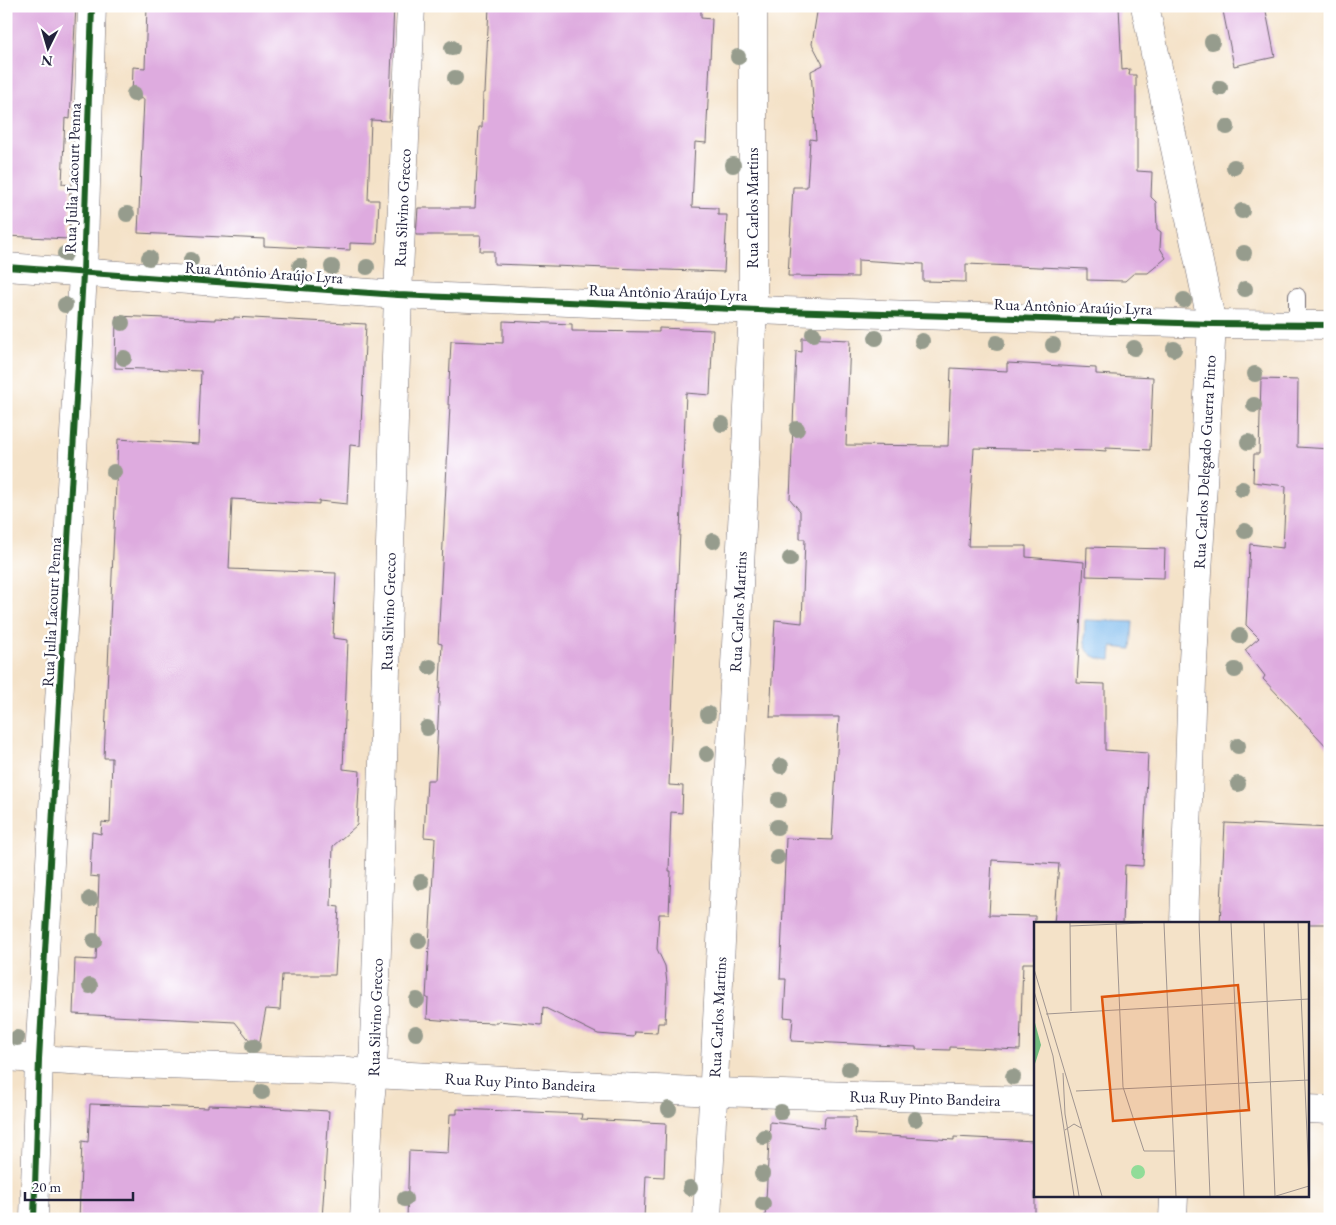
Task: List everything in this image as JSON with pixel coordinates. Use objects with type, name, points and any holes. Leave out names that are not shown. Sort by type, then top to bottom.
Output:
[{"type":"street","name":"Rua Julia Lacourt Penna","points":[[34,1219],[39,1059],[83,274],[92,6]]},
{"type":"street","name":"Rua Silvino Grecco","points":[[364,1219],[369,1112],[373,1074],[398,295],[411,6]]},
{"type":"street","name":"Rua Carlos Martins","points":[[707,1219],[753,310],[752,6]]},
{"type":"street","name":"Rua Carlos Delegado Guerra Pinto","points":[[1145,6],[1212,324],[1192,679],[1184,922]]},
{"type":"street","name":"Rua Antônio Araújo Lyra","points":[[6,268],[398,295],[753,310],[1212,324],[1330,325]]},
{"type":"street","name":"Rua Ruy Pinto Bandeira","points":[[6,1057],[348,1071],[373,1074],[713,1092],[1034,1101]]},
{"type":"street","points":[[1308,1109],[1330,1110]]},
{"type":"street","points":[[1173,1219],[1174,1198]]},
{"type":"lane","points":[[1296,325],[1297,296]]},
{"type":"water","points":[[1085,620],[1133,622],[1131,649],[1112,647],[1111,660],[1102,659],[1090,653],[1085,643]]},
{"type":"building","points":[[6,6],[76,6],[70,119],[65,118],[62,184],[70,185],[69,239],[6,236]]},
{"type":"building","points":[[147,6],[394,6],[389,121],[371,120],[368,200],[379,200],[377,244],[350,243],[350,250],[264,246],[264,239],[138,233],[144,99],[132,98],[133,67],[145,68]]},
{"type":"building","points":[[489,6],[701,6],[701,18],[712,19],[706,143],[695,142],[692,207],[718,208],[718,215],[727,215],[724,272],[494,264],[494,251],[480,251],[481,235],[416,235],[418,208],[475,208],[479,127],[482,127],[483,93],[485,93]]},
{"type":"building","points":[[818,6],[1119,6],[1122,70],[1130,69],[1129,75],[1136,75],[1137,171],[1152,172],[1151,197],[1156,202],[1157,229],[1161,232],[1160,248],[1166,258],[1148,273],[1134,273],[1125,281],[1087,280],[1087,269],[966,264],[966,282],[923,281],[923,264],[858,260],[858,277],[788,276],[793,187],[807,187],[810,139],[816,140],[811,71],[823,65],[812,44]]},
{"type":"building","points":[[1222,6],[1265,6],[1275,57],[1234,66]]},
{"type":"building","points":[[116,316],[215,320],[215,318],[234,319],[234,317],[366,324],[360,446],[350,445],[347,504],[319,501],[319,504],[232,499],[229,569],[336,573],[333,638],[348,640],[343,769],[360,771],[357,825],[333,846],[331,906],[339,907],[335,975],[282,975],[280,1010],[266,1009],[258,1051],[235,1022],[73,1014],[75,959],[96,960],[99,877],[90,876],[92,832],[101,834],[102,822],[110,823],[112,758],[104,758],[118,439],[198,444],[201,371],[115,368]]},
{"type":"building","points":[[503,321],[572,324],[572,331],[659,332],[659,328],[713,330],[710,395],[686,393],[669,785],[683,786],[682,813],[671,812],[669,914],[659,914],[657,949],[665,966],[667,983],[665,1023],[658,1023],[657,1033],[635,1032],[634,1037],[598,1034],[543,1007],[542,1025],[498,1021],[498,1023],[427,1019],[428,998],[426,998],[435,838],[424,837],[427,780],[435,780],[442,644],[438,643],[450,405],[448,405],[451,341],[503,343]]},
{"type":"building","points":[[802,338],[850,340],[846,445],[948,446],[951,368],[1007,371],[1007,363],[1096,368],[1096,374],[1153,377],[1150,450],[1106,448],[1106,451],[1093,451],[974,448],[968,546],[1026,546],[1026,557],[1084,562],[1077,683],[1105,684],[1105,750],[1148,753],[1143,866],[1125,865],[1123,922],[1054,922],[1059,864],[992,860],[989,915],[1035,916],[1034,963],[1023,963],[1020,1050],[950,1047],[950,1050],[916,1049],[916,1047],[791,1041],[793,1018],[784,1017],[786,979],[780,979],[786,838],[832,840],[839,717],[770,717],[775,620],[802,623],[805,539],[800,539],[800,511],[790,499],[796,351],[802,352]]},
{"type":"building","points":[[1261,379],[1298,380],[1297,447],[1330,449],[1330,750],[1263,679],[1265,676],[1245,650],[1259,638],[1246,625],[1250,544],[1283,548],[1286,486],[1253,482],[1254,454],[1259,454]]},
{"type":"building","points":[[1087,547],[1165,549],[1164,578],[1086,576]]},
{"type":"building","points":[[1225,823],[1330,828],[1330,924],[1308,924],[1308,922],[1220,922]]},
{"type":"building","points":[[90,1104],[208,1108],[208,1105],[329,1111],[322,1219],[79,1219],[82,1141],[88,1142]]},
{"type":"building","points":[[457,1109],[582,1114],[581,1119],[666,1123],[664,1177],[646,1176],[644,1219],[407,1219],[409,1151],[448,1153],[450,1114],[457,1114]]},
{"type":"building","points":[[825,1117],[856,1117],[855,1134],[954,1140],[954,1137],[1034,1141],[1035,1219],[765,1219],[770,1122],[824,1128]]},
{"type":"cycle path","points":[[34,1219],[39,1059],[83,274],[92,6]]},
{"type":"cycle path","points":[[6,267],[398,295],[783,311],[1212,324],[1330,325]]}]
